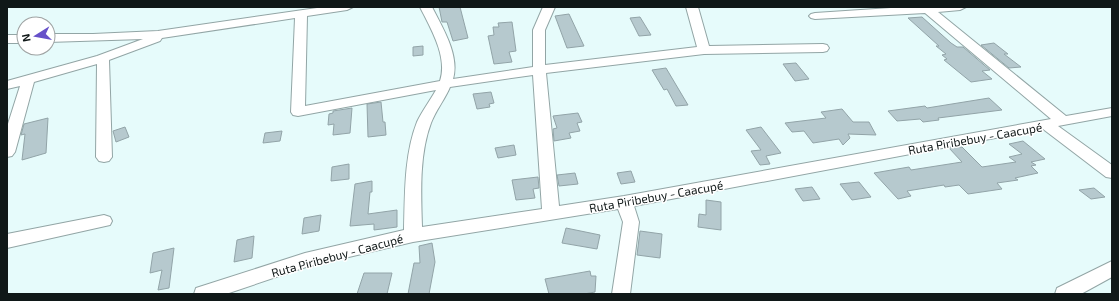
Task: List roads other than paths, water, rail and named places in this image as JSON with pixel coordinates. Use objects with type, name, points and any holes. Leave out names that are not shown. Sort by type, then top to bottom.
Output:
[{"type":"street","points":[[56,38],[93,38],[167,34],[347,7]]},
{"type":"street","points":[[413,235],[413,184],[423,127],[446,84],[448,68],[442,42],[426,7]]},
{"type":"street","points":[[550,7],[545,14],[539,30],[539,70],[551,214]]},
{"type":"street","points":[[692,7],[704,50]]},
{"type":"street","points":[[815,16],[960,7]]},
{"type":"street","points":[[928,9],[1064,122]]},
{"type":"street","points":[[300,14],[298,112],[446,84],[539,70],[704,50],[823,48]]},
{"type":"street","points":[[7,86],[134,49],[167,34]]},
{"type":"street","points":[[103,59],[104,157]]},
{"type":"street","points":[[7,152],[28,80]]},
{"type":"street","name":"Ruta Piribebuy - Caacupé","points":[[203,294],[305,260],[413,235],[624,202],[1112,112]]},
{"type":"street","points":[[1047,125],[1112,173]]},
{"type":"street","points":[[621,294],[631,222],[624,202]]},
{"type":"street","points":[[7,241],[104,221]]},
{"type":"street","points":[[1064,294],[1112,268]]}]
